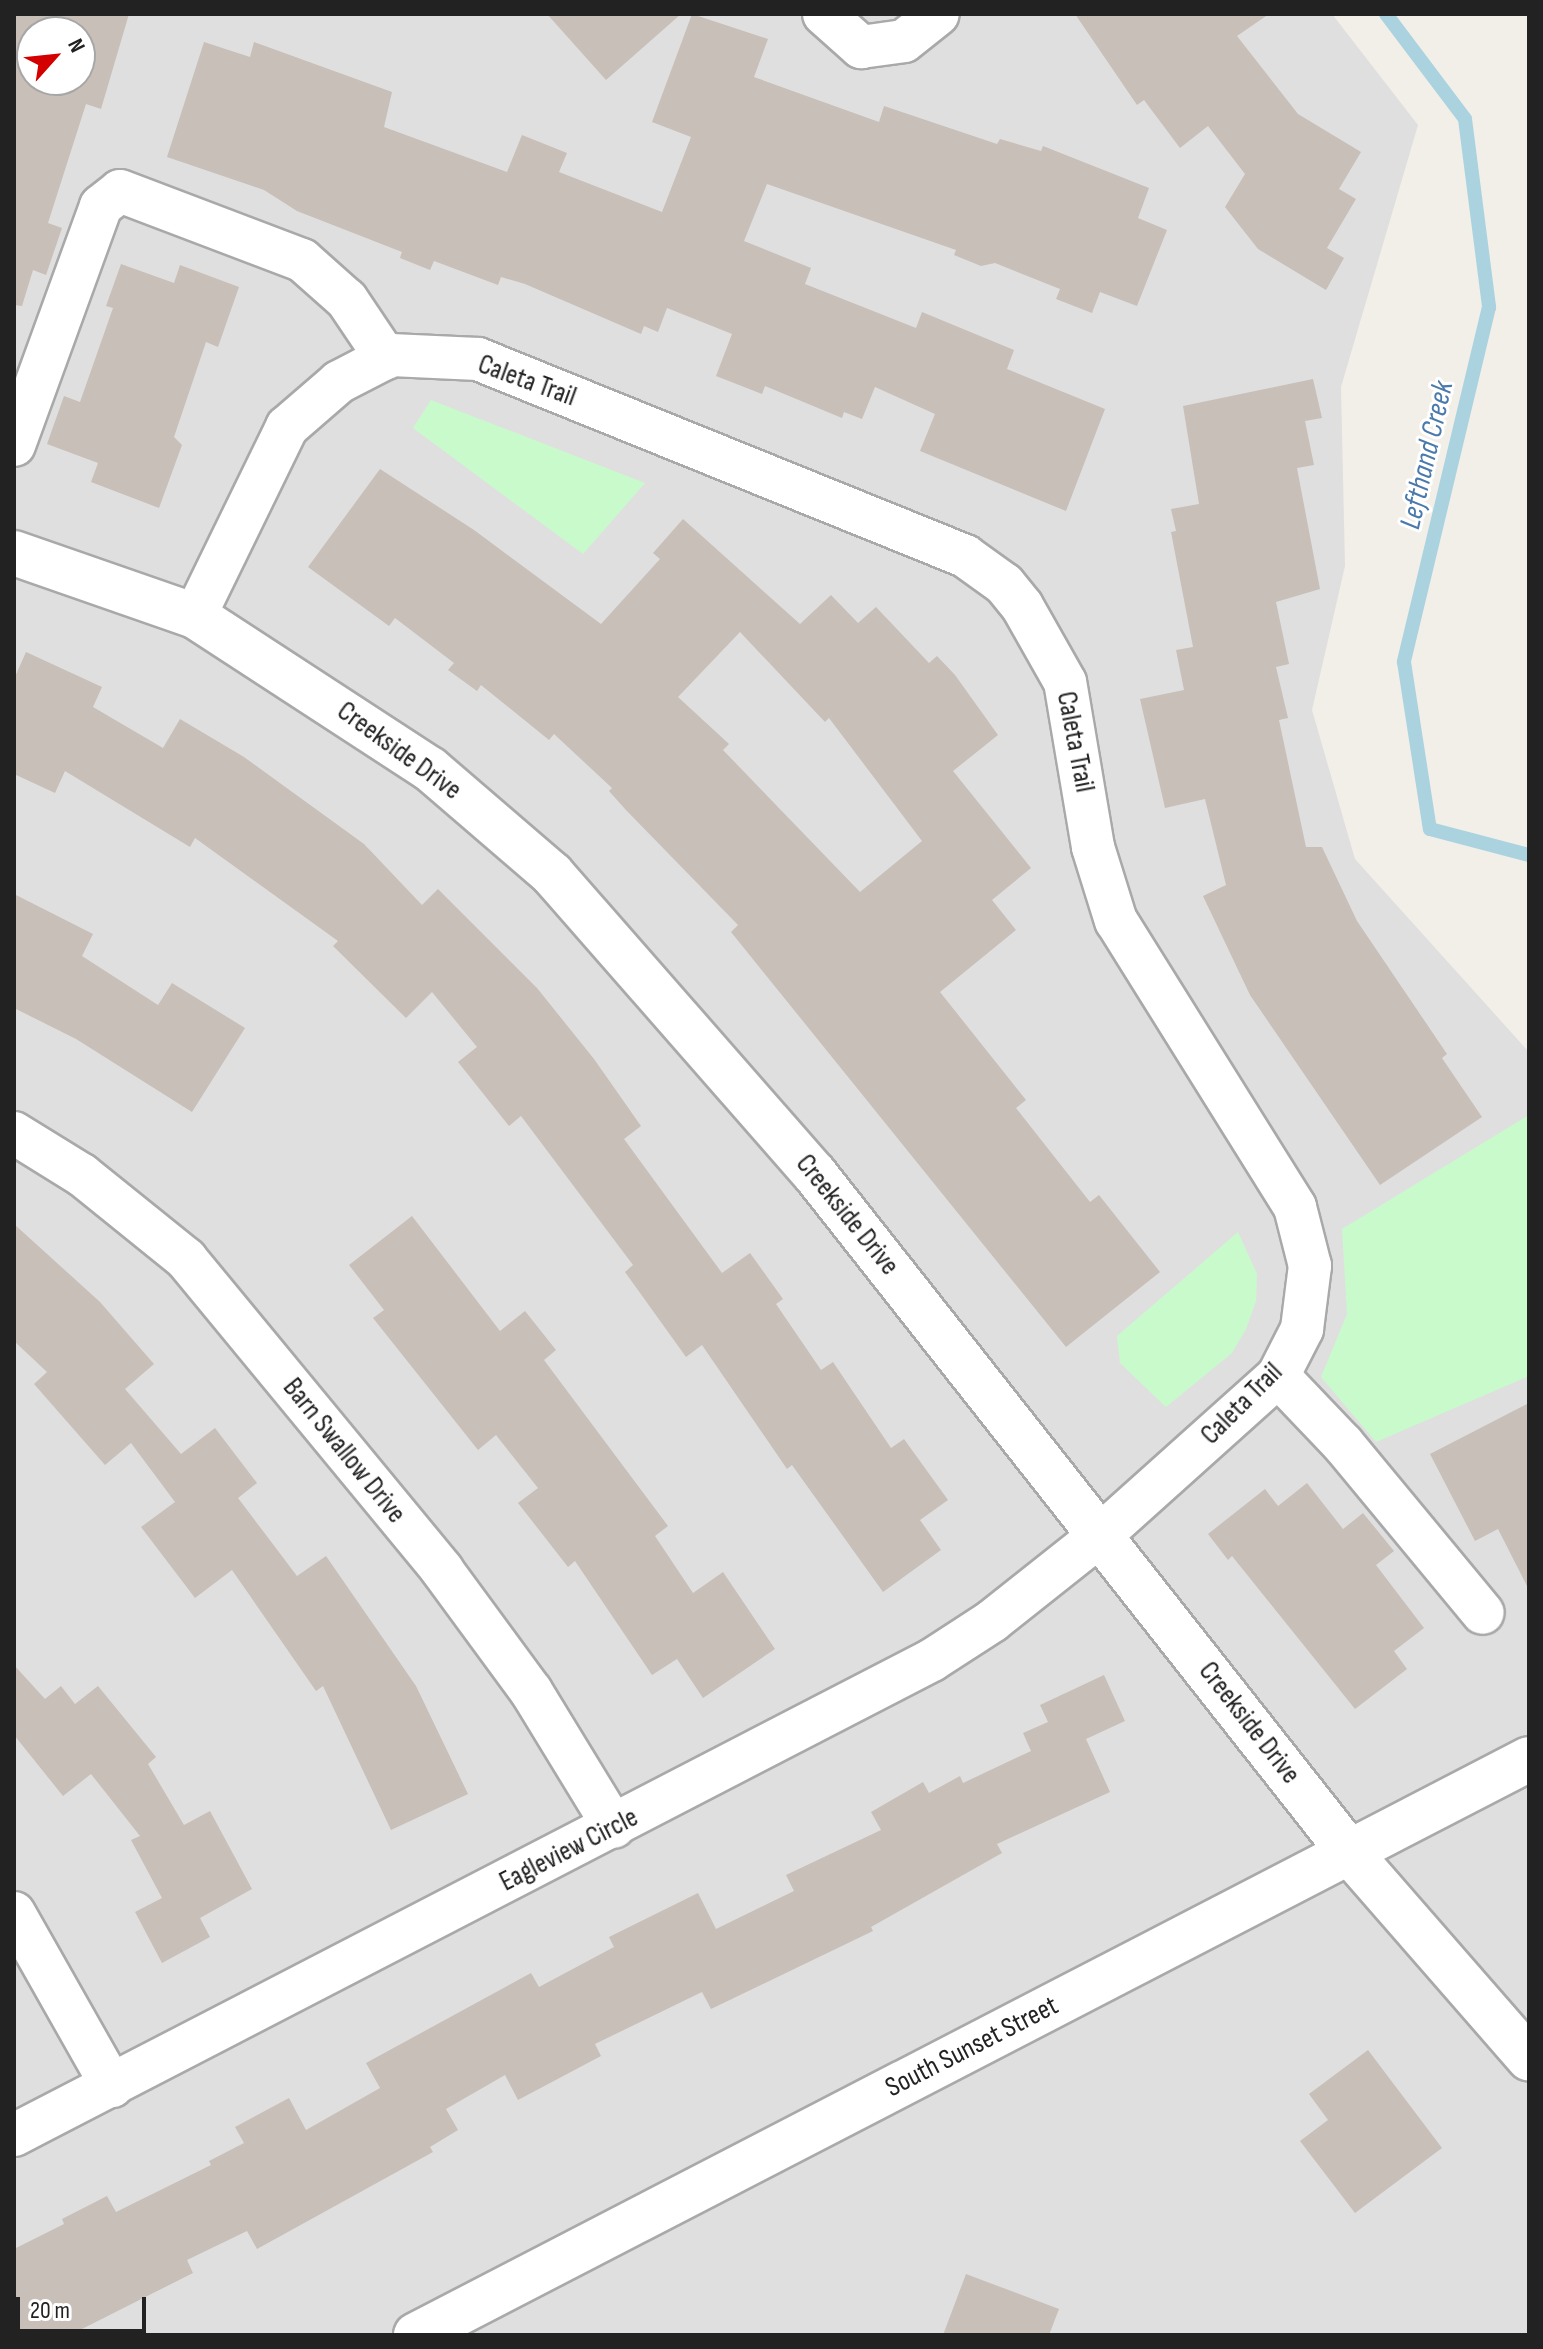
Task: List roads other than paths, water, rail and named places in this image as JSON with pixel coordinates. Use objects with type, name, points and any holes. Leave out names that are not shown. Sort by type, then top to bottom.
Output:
[{"type":"street","points":[[824,14],[861,47],[904,41],[938,14]]},
{"type":"street","points":[[14,445],[101,206],[120,191],[302,260],[345,297],[386,358]]},
{"type":"street","name":"Caleta Trail","points":[[195,616],[287,427],[339,382],[386,358],[478,359],[965,556],[1004,584],[1065,682],[1093,847],[1116,921],[1295,1207],[1310,1266],[1302,1329],[1278,1376],[1103,1533]]},
{"type":"street","name":"Creekside Drive","points":[[14,553],[195,616],[430,769],[552,874],[806,1163],[1103,1533],[1349,1852],[1529,2058]]},
{"type":"street","name":"Barn Swallow Drive","points":[[14,1133],[82,1175],[186,1259],[442,1570],[531,1691],[614,1827]]},
{"type":"street","points":[[1278,1376],[1343,1444],[1483,1613]]},
{"type":"street","name":"Eagleview Circle","points":[[14,2135],[932,1660],[992,1621],[1103,1533]]},
{"type":"street","name":"South Sunset Street","points":[[416,2335],[1529,1759]]},
{"type":"street","points":[[14,1913],[112,2086]]},
{"type":"waterway","name":"Lefthand Creek","points":[[1386,14],[1465,119],[1489,307],[1404,662],[1430,829],[1529,855]]}]
